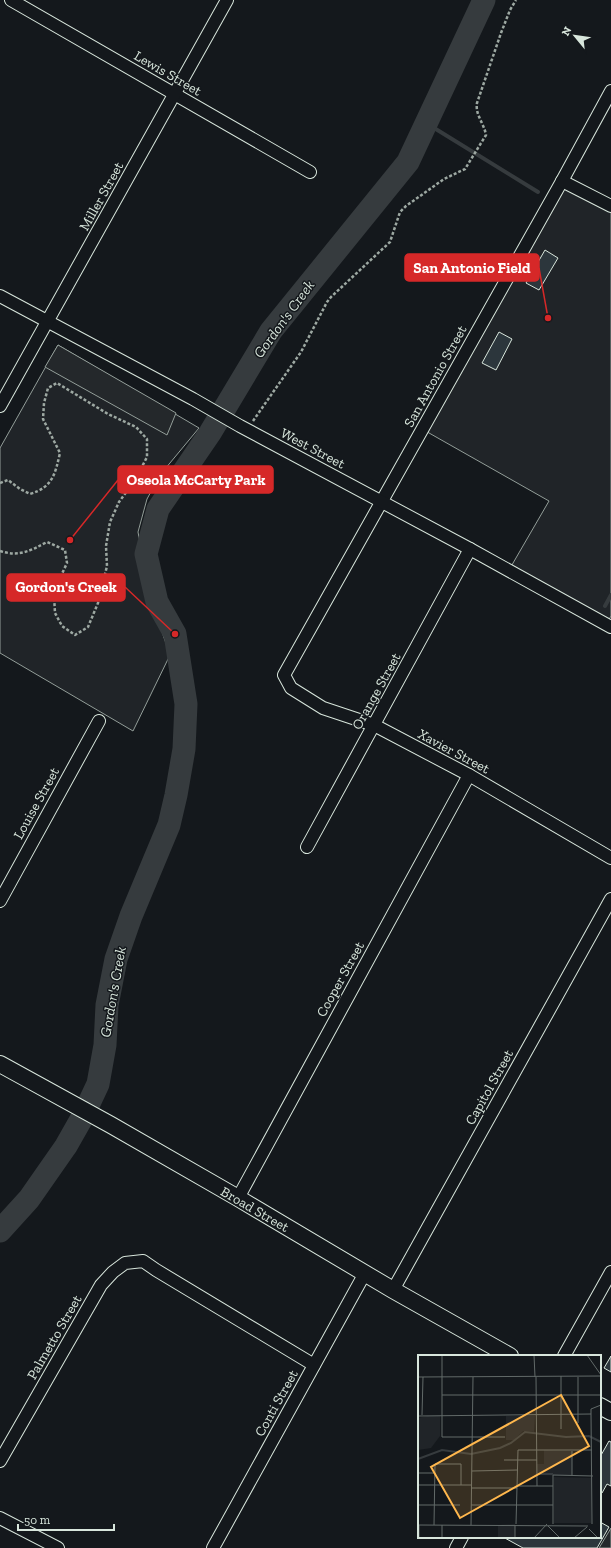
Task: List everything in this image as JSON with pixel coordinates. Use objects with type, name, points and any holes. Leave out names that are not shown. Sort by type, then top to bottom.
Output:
[{"type":"street","name":"Lewis Street","points":[[11,0],[310,172]]},
{"type":"street","name":"Miller Street","points":[[0,406],[228,0]]},
{"type":"street","name":"San Antonio Street","points":[[284,675],[611,91]]},
{"type":"street","points":[[562,180],[611,206]]},
{"type":"street","name":"West Street","points":[[0,296],[470,549],[611,627]]},
{"type":"street","name":"Orange Street","points":[[307,847],[470,549]]},
{"type":"street","name":"Xavier Street","points":[[284,675],[291,688],[323,708],[374,725],[468,775],[611,858]]},
{"type":"street","name":"Louise Street","points":[[0,901],[99,721]]},
{"type":"street","name":"Cooper Street","points":[[238,1198],[468,775]]},
{"type":"street","name":"Capitol Street","points":[[393,1290],[611,899]]},
{"type":"street","name":"Broad Street","points":[[0,1064],[111,1125],[393,1290],[508,1355]]},
{"type":"street","name":"Palmetto Street","points":[[0,1461],[101,1285],[125,1262],[143,1261],[314,1365]]},
{"type":"street","points":[[565,1355],[611,1272]]},
{"type":"street","name":"Conti Street","points":[[213,1548],[365,1273]]},
{"type":"street","points":[[601,1407],[611,1412]]},
{"type":"street","points":[[0,1518],[58,1548]]},
{"type":"street","points":[[456,1548],[461,1538]]},
{"type":"path","points":[[243,428],[301,352],[326,302],[390,242],[400,212],[440,182],[462,172],[468,166],[485,138],[486,130],[477,114],[477,102],[500,33],[516,0]]},
{"type":"path","points":[[0,483],[8,480],[30,494],[47,486],[55,474],[60,453],[43,419],[44,403],[48,388],[57,383],[108,414],[136,427],[147,439],[147,457],[135,480],[119,502],[110,522],[106,546],[107,566],[98,603],[88,627],[74,635],[62,626],[56,613],[54,596],[67,563],[64,550],[47,542],[33,549],[12,554],[0,551]]},
{"type":"shaded area","points":[[562,181],[611,206],[611,616],[606,625],[509,570],[549,501],[422,429]]},
{"type":"shaded area","points":[[58,345],[199,428],[160,475],[147,499],[138,532],[141,548],[140,565],[143,587],[151,610],[159,623],[170,655],[133,731],[0,653],[0,448]]},
{"type":"shaded area","points":[[58,345],[176,413],[167,435],[45,367]]},
{"type":"shaded area","points":[[611,1528],[611,1548],[599,1548]]},
{"type":"building","points":[[545,250],[558,258],[539,290],[526,283]]},
{"type":"building","points":[[499,332],[512,339],[496,370],[482,363]]},
{"type":"building","points":[[611,1356],[611,1372],[604,1368]]},
{"type":"building","points":[[609,1441],[611,1442],[611,1486],[607,1484],[602,1493],[601,1492],[601,1455]]},
{"type":"building","points":[[601,1523],[609,1527],[597,1548],[523,1548],[505,1538],[601,1538]]},
{"type":"waterway","name":"Gordon's Creek","points":[[0,1231],[29,1199],[66,1146],[83,1116],[98,1084],[105,1045],[107,1005],[116,959],[131,916],[169,825],[176,795],[184,749],[186,704],[175,634],[157,602],[146,554],[158,509],[210,433],[271,331],[408,162],[484,0]]},
{"type":"waterway","points":[[426,123],[538,192]]},
{"type":"waterway","points":[[605,606],[611,595]]},
{"type":"place","name":"San Antonio Field","points":[[548,318]]},
{"type":"place","name":"Oseola McCarty Park","points":[[70,540]]},
{"type":"place","name":"Gordon's Creek","points":[[175,634]]}]
